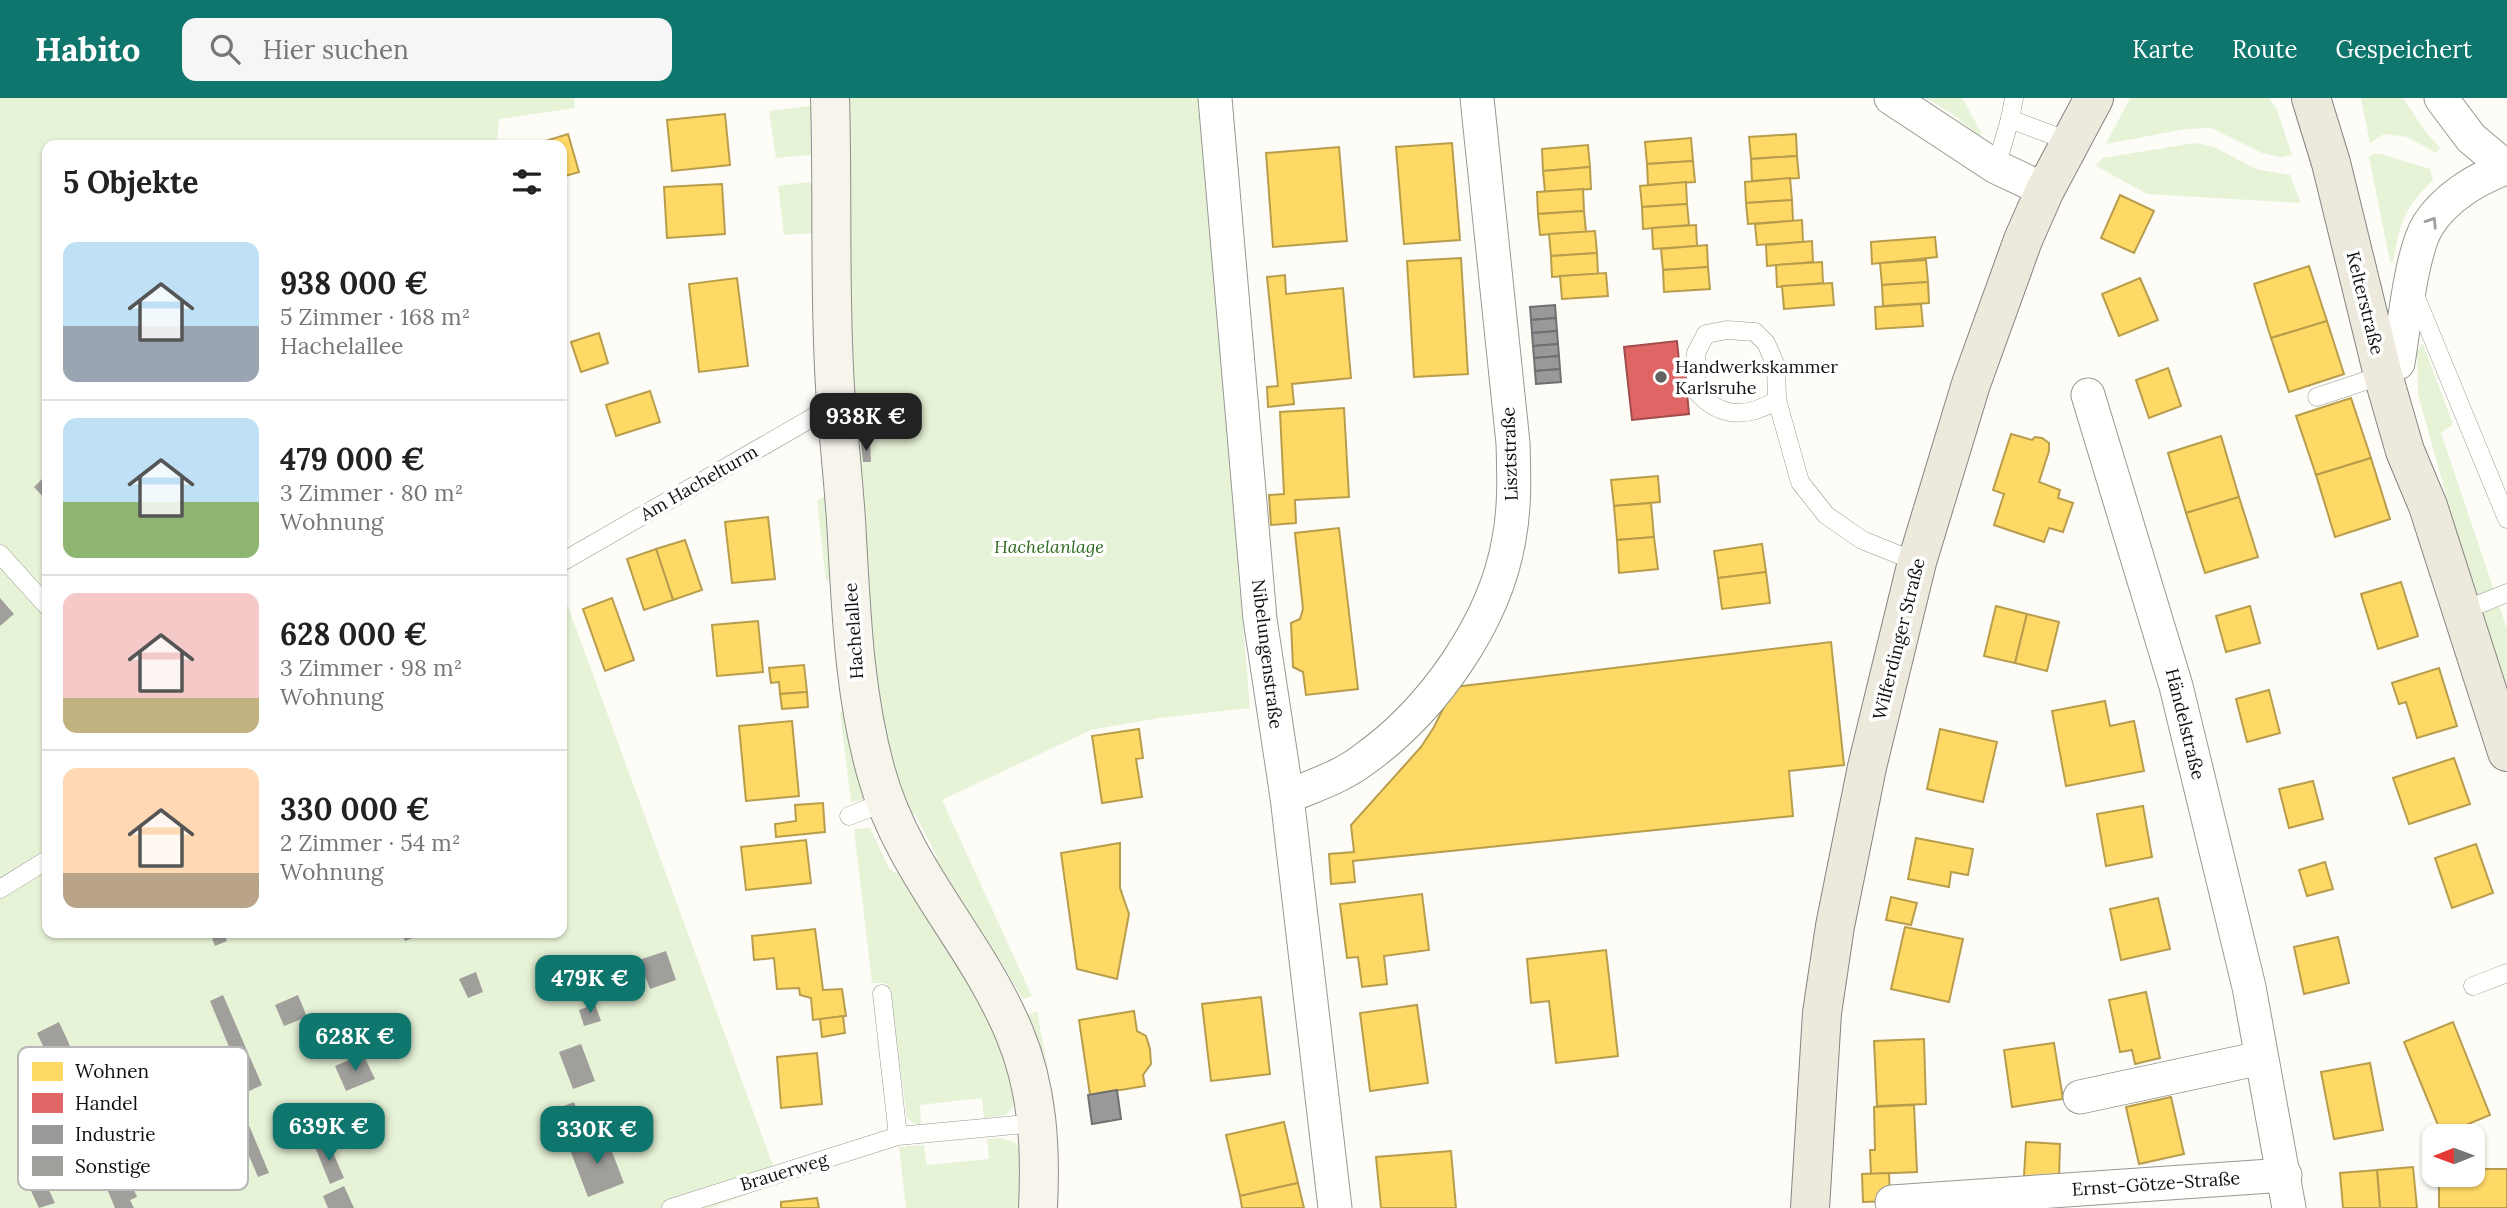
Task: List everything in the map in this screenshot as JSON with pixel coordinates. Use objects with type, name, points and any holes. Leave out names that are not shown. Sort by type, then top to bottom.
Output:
[{"type":"main road","name":"Wilferdinger Straße","points":[[1810,1208],[1822,1013],[1835,926],[1867,767],[1917,562],[1970,384],[2023,240],[2045,190],[2094,98]]},
{"type":"main road","points":[[2283,98],[2336,255],[2391,369]]},
{"type":"main road","name":"Kelterstraße","points":[[2311,98],[2391,369]]},
{"type":"main road","name":"Kelterstraße","points":[[2339,98],[2355,157],[2406,451],[2428,506],[2507,751]]},
{"type":"street","name":"Hachelallee","points":[[830,98],[836,404],[859,701],[876,775],[898,832],[921,874],[1000,989],[1023,1055],[1035,1104],[1038,1208]]},
{"type":"street","name":"Nibelungenstraße","points":[[1215,98],[1261,619],[1287,797],[1335,1208]]},
{"type":"street","name":"Lisztstraße","points":[[1287,797],[1324,782],[1361,762],[1395,736],[1424,705],[1479,624],[1496,586],[1509,541],[1515,493],[1513,443],[1477,98]]},
{"type":"street","points":[[1891,98],[1996,167],[2045,190]]},
{"type":"street","points":[[2441,98],[2471,138],[2506,168]]},
{"type":"street","name":"Kelterstraße","points":[[2391,369],[2412,286],[2417,254],[2427,226],[2444,205],[2491,174],[2506,168]]},
{"type":"street","name":"Händelstraße","points":[[2088,394],[2176,686],[2249,987],[2289,1208]]},
{"type":"street","points":[[2080,1097],[2261,1058]]},
{"type":"street","name":"Ernst-Götze-Straße","points":[[1892,1202],[1986,1202],[2285,1175]]},
{"type":"lane","points":[[1996,167],[2014,98]]},
{"type":"lane","points":[[2010,119],[2071,142]]},
{"type":"lane","points":[[2412,286],[2507,519]]},
{"type":"lane","points":[[1777,400],[1758,412],[1729,412],[1710,406],[1696,391],[1696,353],[1706,334],[1727,330],[1755,332],[1766,343],[1776,366],[1777,400],[1800,482],[1826,515],[1862,540],[1917,562]]},
{"type":"lane","points":[[2317,397],[2391,369]]},
{"type":"lane","name":"Am Hachelturm","points":[[567,559],[836,404]]},
{"type":"lane","points":[[0,554],[42,600]]},
{"type":"lane","points":[[2462,611],[2507,593]]},
{"type":"lane","points":[[849,816],[872,807],[884,796]]},
{"type":"lane","points":[[0,889],[42,863]]},
{"type":"lane","points":[[2473,986],[2507,973]]},
{"type":"lane","points":[[882,994],[898,1136],[1037,1123]]},
{"type":"lane","name":"Brauerweg","points":[[671,1208],[898,1136]]},
{"type":"green space","points":[[0,98],[574,98],[575,108],[499,119],[497,140],[42,140],[42,938],[567,938],[567,604],[779,1182],[711,1208],[0,1208]]},
{"type":"green space","name":"Hachelanlage","points":[[840,98],[1199,98],[1250,708],[1159,718],[1091,730],[942,800],[1032,996],[1023,999],[998,957],[990,959],[929,862],[937,857],[915,814],[901,820],[873,720],[846,370]]},
{"type":"green space","points":[[1926,98],[1962,98],[1982,134],[1979,136],[1954,115]]},
{"type":"green space","points":[[2130,98],[2269,98],[2277,110],[2292,155],[2280,157],[2262,153],[2211,128],[2186,129],[2106,144]]},
{"type":"green space","points":[[2361,98],[2403,98],[2440,148],[2436,153],[2407,137],[2384,134],[2370,143]]},
{"type":"green space","points":[[810,106],[815,110],[816,149],[811,155],[776,158],[769,111]]},
{"type":"green space","points":[[2195,143],[2214,147],[2256,169],[2290,175],[2301,203],[2147,194],[2096,166],[2102,158]]},
{"type":"green space","points":[[2373,154],[2430,169],[2433,180],[2409,208],[2398,237],[2393,262],[2390,262],[2369,157]]},
{"type":"green space","points":[[809,182],[815,188],[816,229],[812,233],[784,235],[778,186]]},
{"type":"green space","points":[[2423,344],[2453,424],[2441,433],[2507,629],[2507,689],[2466,567],[2418,394],[2417,351]]},
{"type":"green space","points":[[825,496],[834,577],[826,581],[817,501]]},
{"type":"green space","points":[[845,711],[868,796],[851,802],[840,712]]},
{"type":"green space","points":[[870,828],[889,868],[895,873],[903,872],[997,1026],[1016,1103],[1006,1115],[984,1118],[982,1098],[920,1105],[921,1125],[907,1118],[890,990],[885,983],[872,983],[854,829]]},
{"type":"green space","points":[[1037,1011],[1055,1108],[1050,1109],[1024,1017]]},
{"type":"green space","points":[[1001,1138],[1014,1142],[1022,1151],[1023,1208],[906,1208],[899,1147],[924,1145],[927,1165],[989,1159],[987,1139]]},
{"type":"building: Wohnen","points":[[725,114],[730,165],[672,171],[667,120]]},
{"type":"building: Wohnen","points":[[568,134],[579,172],[567,176],[567,140],[549,140]]},
{"type":"building: Wohnen","points":[[1796,134],[1797,156],[1751,159],[1749,137]]},
{"type":"building: Wohnen","points":[[1691,138],[1693,161],[1647,164],[1645,142]]},
{"type":"building: Wohnen","points":[[1452,143],[1460,240],[1404,244],[1396,147]]},
{"type":"building: Wohnen","points":[[1588,145],[1590,167],[1543,171],[1542,149]]},
{"type":"building: Wohnen","points":[[1339,147],[1347,241],[1273,247],[1266,153]]},
{"type":"building: Wohnen","points":[[1797,156],[1799,178],[1752,181],[1751,159]]},
{"type":"building: Wohnen","points":[[1693,161],[1695,182],[1648,185],[1647,164]]},
{"type":"building: Wohnen","points":[[1590,167],[1591,189],[1545,192],[1543,171]]},
{"type":"building: Wohnen","points":[[1790,178],[1792,200],[1746,203],[1745,182]]},
{"type":"building: Wohnen","points":[[1686,182],[1687,204],[1642,207],[1640,186]]},
{"type":"building: Wohnen","points":[[722,184],[725,234],[667,238],[664,187]]},
{"type":"building: Wohnen","points":[[1583,189],[1584,211],[1538,214],[1537,192]]},
{"type":"building: Wohnen","points":[[2120,195],[2154,211],[2134,253],[2101,238]]},
{"type":"building: Wohnen","points":[[1792,200],[1793,221],[1748,224],[1746,203]]},
{"type":"building: Wohnen","points":[[1687,204],[1689,225],[1643,229],[1642,207]]},
{"type":"building: Wohnen","points":[[1584,211],[1586,232],[1540,235],[1538,214]]},
{"type":"building: Wohnen","points":[[1802,220],[1803,242],[1757,245],[1755,224]]},
{"type":"building: Wohnen","points":[[1696,225],[1697,246],[1653,249],[1652,228]]},
{"type":"building: Wohnen","points":[[1595,231],[1597,253],[1551,256],[1549,234]]},
{"type":"building: Wohnen","points":[[1935,237],[1937,257],[1872,264],[1871,242]]},
{"type":"building: Wohnen","points":[[1812,241],[1813,262],[1767,266],[1766,245]]},
{"type":"building: Wohnen","points":[[1707,245],[1708,267],[1663,270],[1661,249]]},
{"type":"building: Wohnen","points":[[1597,253],[1598,274],[1552,277],[1551,256]]},
{"type":"building: Wohnen","points":[[1461,258],[1468,374],[1414,377],[1407,261]]},
{"type":"building: Wohnen","points":[[1926,260],[1928,282],[1882,285],[1880,263]]},
{"type":"building: Wohnen","points":[[1822,262],[1823,283],[1777,287],[1776,265]]},
{"type":"building: Wohnen","points":[[2309,266],[2327,321],[2271,338],[2254,284]]},
{"type":"building: Wohnen","points":[[1708,267],[1710,289],[1664,292],[1663,270]]},
{"type":"building: Wohnen","points":[[1606,273],[1608,296],[1562,299],[1560,276]]},
{"type":"building: Wohnen","points":[[1285,275],[1286,294],[1343,288],[1351,378],[1292,384],[1294,404],[1268,407],[1267,387],[1278,386],[1267,277]]},
{"type":"building: Wohnen","points":[[737,278],[748,366],[699,372],[689,284]]},
{"type":"building: Wohnen","points":[[2140,278],[2158,320],[2119,336],[2102,294]]},
{"type":"building: Wohnen","points":[[1928,282],[1929,303],[1883,306],[1882,285]]},
{"type":"building: Wohnen","points":[[1832,283],[1834,305],[1784,309],[1782,286]]},
{"type":"building: Wohnen","points":[[1921,304],[1923,326],[1876,329],[1875,307]]},
{"type":"building: Wohnen","points":[[2327,321],[2344,374],[2289,392],[2271,338]]},
{"type":"building: Wohnen","points":[[599,333],[608,363],[581,372],[571,342]]},
{"type":"building: Wohnen","points":[[2168,368],[2181,406],[2149,418],[2136,380]]},
{"type":"building: Wohnen","points":[[650,391],[660,422],[616,436],[606,405]]},
{"type":"building: Wohnen","points":[[2351,398],[2371,458],[2316,475],[2296,416]]},
{"type":"building: Wohnen","points":[[1344,408],[1349,497],[1295,500],[1296,523],[1271,525],[1269,495],[1284,494],[1280,412]]},
{"type":"building: Wohnen","points":[[2011,434],[2032,440],[2035,437],[2042,438],[2049,443],[2039,482],[2060,490],[2058,498],[2073,503],[2063,532],[2049,528],[2044,542],[1994,525],[2004,494],[1993,490]]},
{"type":"building: Wohnen","points":[[2221,436],[2239,497],[2186,513],[2168,453]]},
{"type":"building: Wohnen","points":[[2371,458],[2390,519],[2335,537],[2316,475]]},
{"type":"building: Wohnen","points":[[1658,476],[1660,502],[1614,506],[1611,480]]},
{"type":"building: Wohnen","points":[[2239,497],[2258,557],[2205,573],[2186,513]]},
{"type":"building: Wohnen","points":[[1651,503],[1654,537],[1617,540],[1614,506]]},
{"type":"building: Wohnen","points":[[768,517],[775,579],[732,583],[725,522]]},
{"type":"building: Wohnen","points":[[1339,528],[1358,689],[1306,695],[1303,672],[1293,667],[1291,623],[1300,619],[1303,609],[1295,533]]},
{"type":"building: Wohnen","points":[[1654,537],[1658,569],[1619,573],[1617,540]]},
{"type":"building: Wohnen","points":[[685,540],[702,590],[673,600],[656,549]]},
{"type":"building: Wohnen","points":[[1762,544],[1766,572],[1718,578],[1714,551]]},
{"type":"building: Wohnen","points":[[656,549],[673,600],[644,610],[627,559]]},
{"type":"building: Wohnen","points":[[1766,572],[1770,603],[1722,609],[1718,578]]},
{"type":"building: Wohnen","points":[[2401,582],[2418,636],[2378,649],[2361,594]]},
{"type":"building: Wohnen","points":[[612,598],[634,660],[605,671],[583,609]]},
{"type":"building: Wohnen","points":[[1996,606],[2027,614],[2015,663],[1984,656]]},
{"type":"building: Wohnen","points":[[2250,606],[2260,643],[2226,652],[2216,616]]},
{"type":"building: Wohnen","points":[[2027,614],[2059,622],[2047,671],[2015,663]]},
{"type":"building: Wohnen","points":[[758,621],[763,672],[717,676],[712,625]]},
{"type":"building: Wohnen","points":[[1831,642],[1844,765],[1789,771],[1793,816],[1353,861],[1355,882],[1331,884],[1329,854],[1354,852],[1351,825],[1421,747],[1454,687]]},
{"type":"building: Wohnen","points":[[804,665],[807,692],[780,694],[779,682],[771,683],[769,668]]},
{"type":"building: Wohnen","points":[[2439,668],[2457,726],[2417,738],[2406,702],[2399,704],[2392,683]]},
{"type":"building: Wohnen","points":[[2269,690],[2280,733],[2247,742],[2236,699]]},
{"type":"building: Wohnen","points":[[807,692],[808,707],[782,709],[780,694]]},
{"type":"building: Wohnen","points":[[2105,701],[2110,726],[2134,721],[2144,771],[2066,786],[2052,711]]},
{"type":"building: Wohnen","points":[[792,721],[799,796],[746,801],[739,726]]},
{"type":"building: Wohnen","points":[[1139,729],[1143,758],[1136,759],[1142,797],[1102,803],[1092,736]]},
{"type":"building: Wohnen","points":[[1940,729],[1997,742],[1983,802],[1927,789]]},
{"type":"building: Wohnen","points":[[2454,758],[2470,804],[2409,824],[2393,778]]},
{"type":"building: Wohnen","points":[[2313,781],[2323,819],[2289,828],[2279,789]]},
{"type":"building: Wohnen","points":[[823,803],[825,832],[776,837],[775,824],[796,821],[795,805]]},
{"type":"building: Wohnen","points":[[2143,806],[2152,857],[2106,866],[2097,814]]},
{"type":"building: Wohnen","points":[[1916,838],[1973,849],[1968,875],[1951,872],[1949,887],[1908,879]]},
{"type":"building: Wohnen","points":[[806,840],[811,883],[746,890],[741,847]]},
{"type":"building: Wohnen","points":[[1120,843],[1120,888],[1129,914],[1117,979],[1077,969],[1061,853]]},
{"type":"building: Wohnen","points":[[2476,844],[2493,893],[2452,908],[2435,858]]},
{"type":"building: Wohnen","points":[[2325,862],[2333,889],[2307,896],[2299,870]]},
{"type":"building: Wohnen","points":[[1422,894],[1429,950],[1384,956],[1387,984],[1362,987],[1358,957],[1347,958],[1340,904]]},
{"type":"building: Wohnen","points":[[1891,897],[1917,903],[1911,925],[1886,920]]},
{"type":"building: Wohnen","points":[[2158,898],[2170,949],[2121,960],[2110,909]]},
{"type":"building: Wohnen","points":[[1905,927],[1963,939],[1949,1002],[1891,989]]},
{"type":"building: Wohnen","points":[[815,929],[823,990],[842,989],[846,1016],[813,1020],[811,998],[800,995],[799,988],[777,989],[774,958],[754,960],[752,936]]},
{"type":"building: Wohnen","points":[[2338,937],[2349,983],[2304,994],[2294,947]]},
{"type":"building: Wohnen","points":[[1606,950],[1618,1056],[1556,1063],[1549,1001],[1531,1003],[1527,959]]},
{"type":"building: Wohnen","points":[[2146,992],[2160,1058],[2135,1064],[2132,1050],[2120,1052],[2109,1000]]},
{"type":"building: Wohnen","points":[[1261,997],[1270,1074],[1211,1081],[1202,1004]]},
{"type":"building: Wohnen","points":[[1417,1005],[1428,1083],[1370,1091],[1360,1013]]},
{"type":"building: Wohnen","points":[[1134,1011],[1137,1031],[1146,1036],[1150,1049],[1151,1064],[1143,1075],[1145,1086],[1090,1095],[1079,1020]]},
{"type":"building: Wohnen","points":[[843,1016],[845,1033],[822,1037],[820,1019]]},
{"type":"building: Wohnen","points":[[2453,1022],[2490,1115],[2468,1124],[2438,1124],[2404,1042]]},
{"type":"building: Wohnen","points":[[1924,1039],[1926,1104],[1877,1106],[1874,1041]]},
{"type":"building: Wohnen","points":[[2054,1043],[2063,1099],[2012,1107],[2004,1050]]},
{"type":"building: Wohnen","points":[[817,1053],[822,1104],[781,1108],[777,1057]]},
{"type":"building: Wohnen","points":[[2370,1063],[2383,1130],[2334,1139],[2321,1072]]},
{"type":"building: Wohnen","points":[[2171,1097],[2184,1154],[2139,1164],[2126,1107]]},
{"type":"building: Wohnen","points":[[1914,1105],[1917,1172],[1871,1174],[1870,1150],[1875,1150],[1874,1107]]},
{"type":"building: Wohnen","points":[[1284,1122],[1298,1183],[1240,1196],[1226,1135]]},
{"type":"building: Wohnen","points":[[2026,1142],[2060,1144],[2059,1178],[2024,1176]]},
{"type":"building: Wohnen","points":[[1451,1151],[1456,1208],[1381,1208],[1376,1157]]},
{"type":"building: Wohnen","points":[[2413,1167],[2417,1208],[2380,1208],[2377,1170]]},
{"type":"building: Wohnen","points":[[2485,1169],[2507,1169],[2507,1208],[2439,1208],[2439,1187],[2485,1187]]},
{"type":"building: Wohnen","points":[[2377,1170],[2380,1208],[2343,1208],[2340,1173]]},
{"type":"building: Wohnen","points":[[1889,1173],[1890,1201],[1863,1202],[1862,1174]]},
{"type":"building: Wohnen","points":[[1298,1183],[1304,1208],[1242,1208],[1240,1196]]},
{"type":"building: Wohnen","points":[[817,1198],[819,1208],[781,1208],[781,1202]]},
{"type":"building: Handel","name":"Handwerkskammer Karlsruhe","points":[[1677,341],[1679,361],[1692,360],[1696,392],[1687,393],[1689,414],[1632,420],[1624,347]]},
{"type":"building: Industrie","points":[[1555,305],[1556,318],[1531,320],[1530,307]]},
{"type":"building: Industrie","points":[[1556,318],[1557,331],[1532,333],[1531,320]]},
{"type":"building: Industrie","points":[[1557,331],[1558,344],[1533,346],[1532,333]]},
{"type":"building: Industrie","points":[[1558,344],[1559,356],[1534,358],[1533,346]]},
{"type":"building: Industrie","points":[[1559,356],[1560,369],[1535,371],[1534,358]]},
{"type":"building: Industrie","points":[[1560,369],[1561,382],[1536,384],[1535,371]]},
{"type":"building: Industrie","points":[[1117,1090],[1121,1119],[1092,1124],[1088,1095]]},
{"type":"building: Sonstige","points":[[870,443],[871,462],[863,462],[861,444]]},
{"type":"building: Sonstige","points":[[42,479],[42,496],[34,487]]},
{"type":"building: Sonstige","points":[[0,598],[14,614],[0,626]]},
{"type":"building: Sonstige","points":[[212,938],[226,938],[227,941],[215,946]]},
{"type":"building: Sonstige","points":[[666,951],[676,980],[650,989],[639,960]]},
{"type":"building: Sonstige","points":[[476,972],[483,992],[468,998],[459,979]]},
{"type":"building: Sonstige","points":[[223,995],[246,1047],[229,1047],[210,1001]]},
{"type":"building: Sonstige","points":[[298,995],[307,1017],[284,1026],[275,1005]]},
{"type":"building: Sonstige","points":[[595,1004],[601,1021],[584,1026],[579,1010]]},
{"type":"building: Sonstige","points":[[59,1022],[71,1047],[43,1047],[37,1033]]},
{"type":"building: Sonstige","points":[[581,1044],[595,1081],[573,1089],[559,1052]]},
{"type":"building: Sonstige","points":[[248,1053],[262,1085],[248,1092]]},
{"type":"building: Sonstige","points":[[363,1054],[375,1079],[346,1091],[335,1066]]},
{"type":"building: Sonstige","points":[[574,1102],[584,1128],[555,1139],[546,1113]]},
{"type":"building: Sonstige","points":[[248,1123],[269,1173],[258,1177],[248,1154]]},
{"type":"building: Sonstige","points":[[606,1136],[624,1183],[588,1197],[570,1150]]},
{"type":"building: Sonstige","points":[[328,1141],[344,1178],[330,1184],[315,1147]]},
{"type":"building: Sonstige","points":[[344,1186],[354,1208],[328,1208],[323,1196]]},
{"type":"building: Sonstige","points":[[49,1190],[55,1203],[39,1208],[31,1191]]},
{"type":"building: Sonstige","points":[[108,1190],[134,1190],[137,1197],[130,1200],[134,1208],[115,1208]]},
{"type":"place","name":"Handwerkskammer Karlsruhe","points":[[1661,377]]}]
